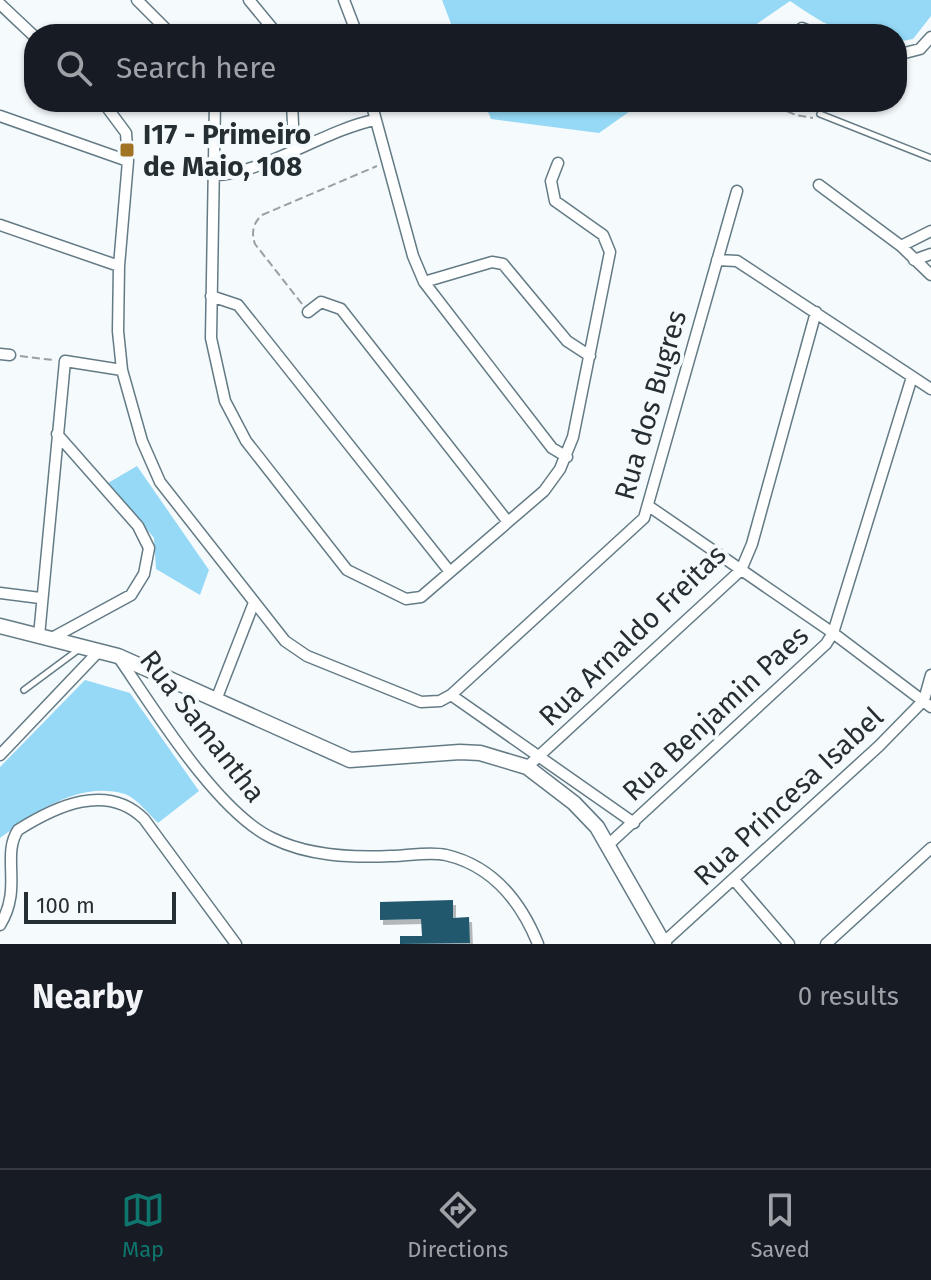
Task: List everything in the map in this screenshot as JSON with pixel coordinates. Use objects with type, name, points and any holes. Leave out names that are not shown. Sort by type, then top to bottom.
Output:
[{"type":"street","points":[[137,0],[161,24]]},
{"type":"street","points":[[249,0],[269,24]]},
{"type":"street","points":[[344,0],[353,24]]},
{"type":"street","points":[[0,4],[24,27]]},
{"type":"street","points":[[907,52],[920,49],[931,37]]},
{"type":"street","points":[[110,112],[126,133],[128,161],[119,266],[118,331],[122,370],[142,441],[160,482],[253,605],[285,641],[307,656],[421,702],[440,701],[451,695],[634,823]]},
{"type":"street","points":[[215,112],[211,296],[213,355],[231,415],[246,441],[347,570],[409,600],[421,597],[544,491],[567,457],[610,247],[603,235],[555,201],[551,181],[558,163]]},
{"type":"street","points":[[292,112],[294,148]]},
{"type":"street","points":[[373,112],[386,164],[424,282],[440,307],[552,448],[567,457]]},
{"type":"street","points":[[0,116],[128,161]]},
{"type":"street","points":[[213,175],[236,174],[294,148],[375,120]]},
{"type":"street","points":[[819,185],[901,246],[931,275]]},
{"type":"street","name":"Rua dos Bugres","points":[[451,695],[622,541],[650,507],[737,191]]},
{"type":"street","points":[[0,225],[119,266]]},
{"type":"street","points":[[901,246],[931,231]]},
{"type":"street","points":[[914,260],[931,254]]},
{"type":"street","points":[[717,260],[737,261],[931,389]]},
{"type":"street","points":[[424,282],[492,262],[503,264],[567,341],[590,356]]},
{"type":"street","points":[[211,296],[238,305],[450,572]]},
{"type":"street","points":[[308,312],[321,302],[341,309],[508,522]]},
{"type":"street","name":"Rua Arnaldo Freitas","points":[[527,767],[741,570],[752,544],[816,312]]},
{"type":"street","points":[[46,637],[40,598],[65,361],[122,370]]},
{"type":"street","name":"Rua Benjamin Paes","points":[[608,845],[808,665],[833,633],[912,377]]},
{"type":"street","points":[[46,637],[131,595],[144,574],[149,548],[138,526],[57,434]]},
{"type":"street","points":[[650,507],[833,633],[927,703]]},
{"type":"street","points":[[0,593],[40,598]]},
{"type":"street","points":[[216,700],[253,605]]},
{"type":"street","points":[[0,626],[118,656],[350,760],[480,753],[527,767],[586,814],[608,845],[664,944]]},
{"type":"street","points":[[0,755],[100,650]]},
{"type":"street","name":"Rua Samantha","points":[[118,656],[223,798],[258,831],[302,850],[340,856],[449,855],[507,889],[517,899],[538,944]]},
{"type":"street","name":"Rua Princesa Isabel","points":[[664,944],[927,703],[931,675]]},
{"type":"street","points":[[0,925],[14,891],[11,850],[18,830],[72,803],[98,799],[134,809],[144,819],[236,944]]},
{"type":"street","points":[[826,944],[931,848]]},
{"type":"street","points":[[735,881],[789,944]]},
{"type":"lane","points":[[820,114],[931,158]]},
{"type":"lane","points":[[24,690],[82,646]]},
{"type":"path","points":[[791,112],[807,118],[820,114]]},
{"type":"path","points":[[308,312],[255,244],[254,225],[262,215],[364,170],[386,164]]},
{"type":"path","points":[[5,354],[65,361]]},
{"type":"shaded area","points":[[442,0],[931,0],[931,16],[913,39],[907,40],[907,24],[827,24],[790,1],[757,24],[451,24]]},
{"type":"shaded area","points":[[488,112],[629,112],[599,133],[491,119]]},
{"type":"shaded area","points":[[137,466],[209,570],[200,595],[156,569],[154,538],[108,483]]},
{"type":"shaded area","points":[[85,680],[130,693],[199,791],[158,823],[125,794],[91,791],[74,795],[43,809],[0,838],[0,767]]},
{"type":"building","points":[[453,900],[453,918],[469,917],[470,943],[400,944],[400,936],[422,936],[421,919],[380,920],[380,902]]},
{"type":"place","name":"I17 - Primeiro de Maio, 108","points":[[127,150]]}]
